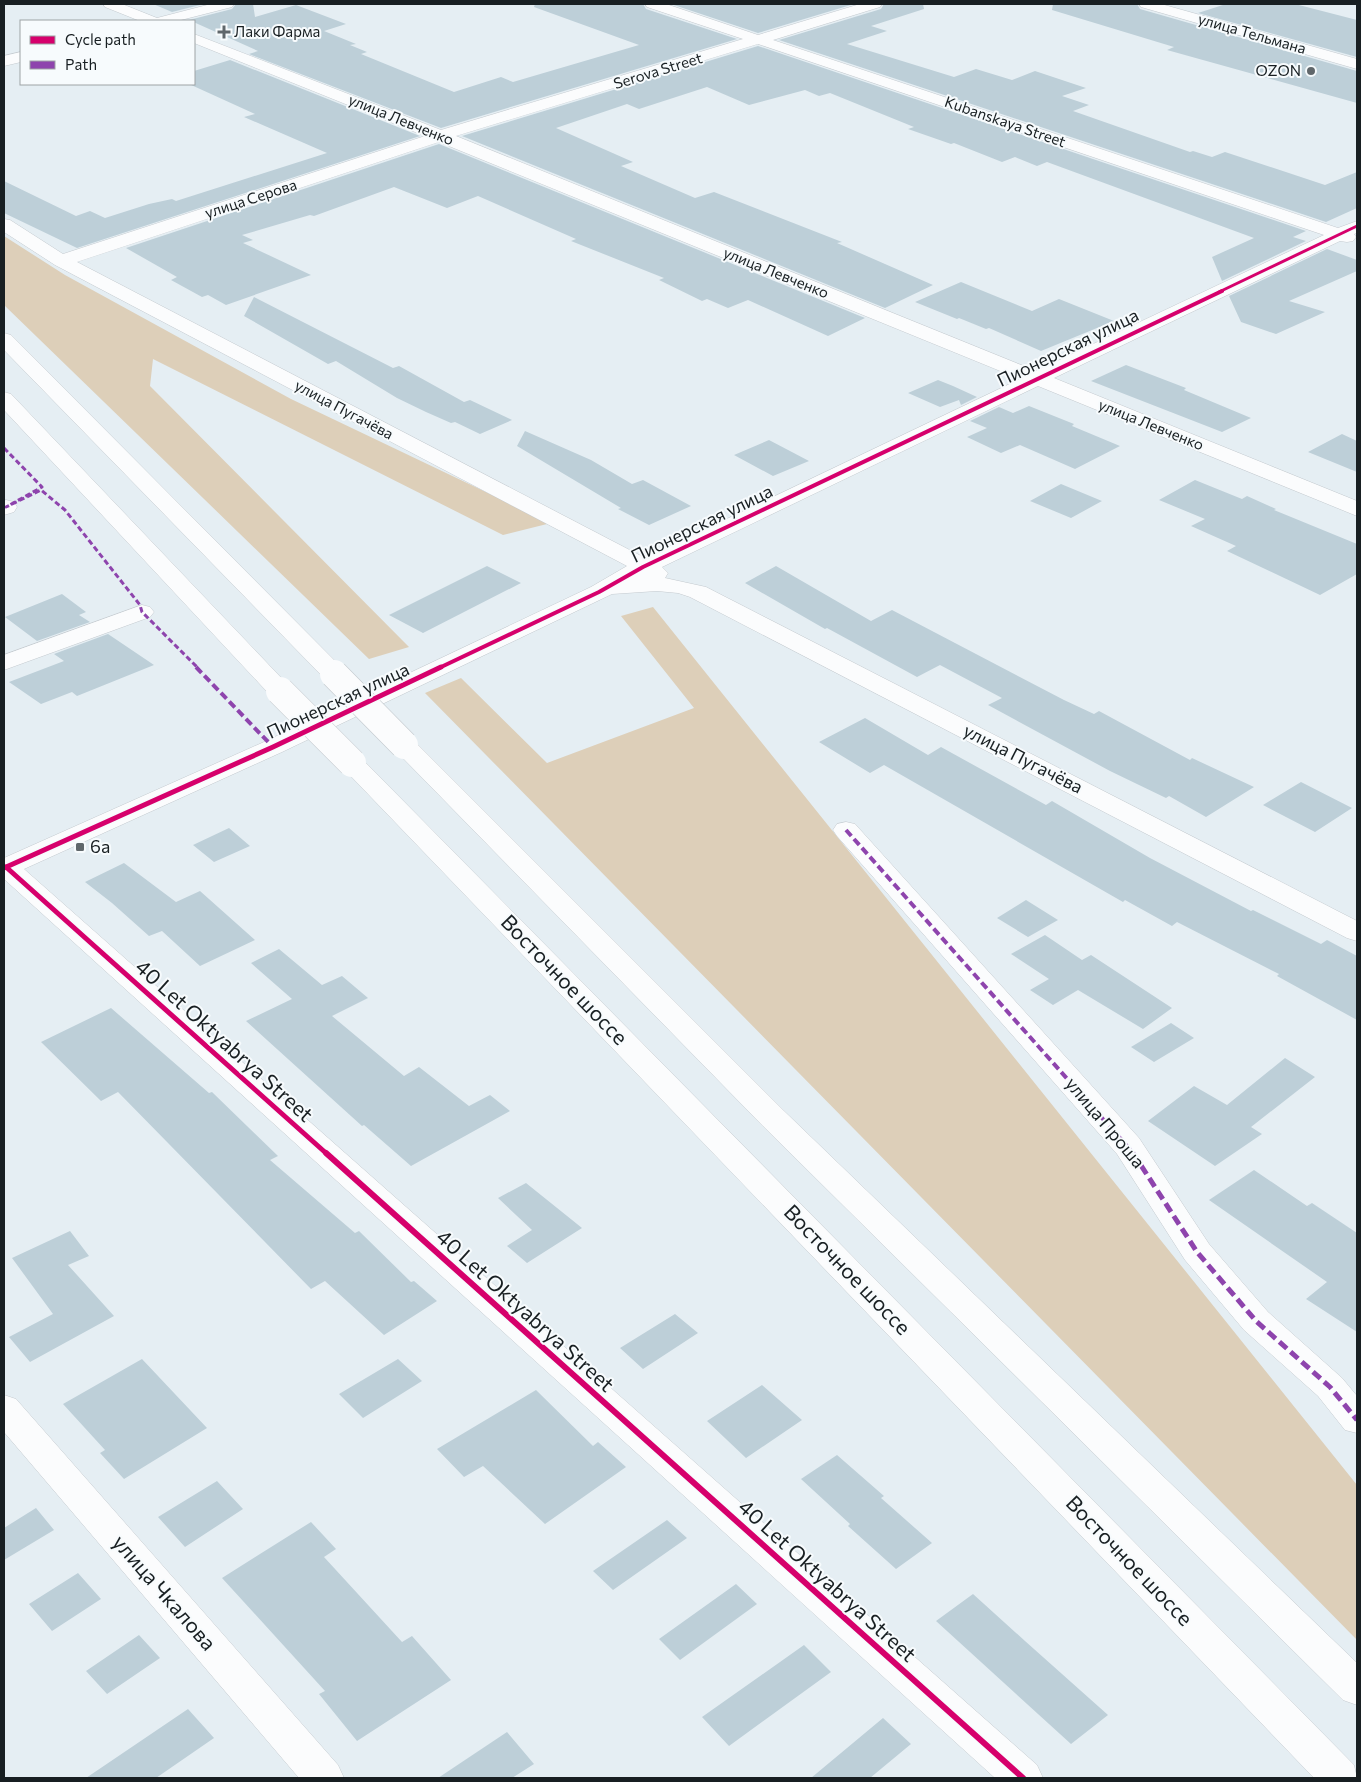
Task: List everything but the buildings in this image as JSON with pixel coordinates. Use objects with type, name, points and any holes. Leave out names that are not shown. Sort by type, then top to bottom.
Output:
[{"type":"main road","points":[[110,4],[150,20]]},
{"type":"main road","points":[[164,20],[227,4]]},
{"type":"main road","name":"Kubanskaya Street","points":[[652,4],[1348,238]]},
{"type":"main road","name":"Serova Street","points":[[440,136],[875,4]]},
{"type":"main road","name":"улица Тельмана","points":[[1146,4],[1357,64]]},
{"type":"main road","name":"улица Левченко","points":[[195,38],[440,136],[1357,509]]},
{"type":"main road","points":[[4,61],[20,57]]},
{"type":"main road","name":"улица Серова","points":[[61,261],[440,136]]},
{"type":"main road","name":"улица Пугачёва","points":[[4,224],[61,261],[643,567],[904,697],[1357,932]]},
{"type":"main road","name":"Пионерская улица","points":[[5,868],[273,747],[599,592],[643,567],[1036,379],[1348,238],[1357,226]]},
{"type":"main road","points":[[4,340],[772,1118],[1357,1688]]},
{"type":"main road","name":"Восточное шоссе","points":[[4,398],[280,691],[1340,1778]]},
{"type":"main road","name":"улица Пугачёва","points":[[599,592],[633,585],[657,584],[687,588]]},
{"type":"main road","points":[[4,664],[142,612]]},
{"type":"main road","name":"улица Проша","points":[[846,830],[1128,1146],[1197,1252],[1256,1322],[1330,1386],[1357,1420]]},
{"type":"main road","name":"40 Let Oktyabrya Street","points":[[5,868],[1023,1778]]},
{"type":"main road","name":"улица Чкалова","points":[[4,1408],[324,1778]]},
{"type":"shaded area","points":[[4,236],[65,275],[291,399],[551,523],[503,535],[153,359],[150,386],[409,647],[369,659],[4,305]]},
{"type":"shaded area","points":[[653,607],[1357,1485],[1357,1640],[425,693],[461,678],[547,763],[694,708],[621,616]]},
{"type":"marked path","points":[[4,448],[42,487],[6,507],[41,490],[65,510],[140,605],[142,612],[273,747]]},
{"type":"marked path","points":[[846,830],[1128,1146],[1197,1252],[1256,1321],[1330,1387],[1357,1420]]},
{"type":"cycle path","points":[[4,868],[273,747],[599,592],[643,567],[1357,226]]},
{"type":"cycle path","points":[[6,867],[1023,1778]]},
{"type":"place","name":"Лаки Фарма","points":[[224,32]]},
{"type":"place","name":"OZON","points":[[1311,71]]},
{"type":"place","name":"6а","points":[[80,847]]}]
